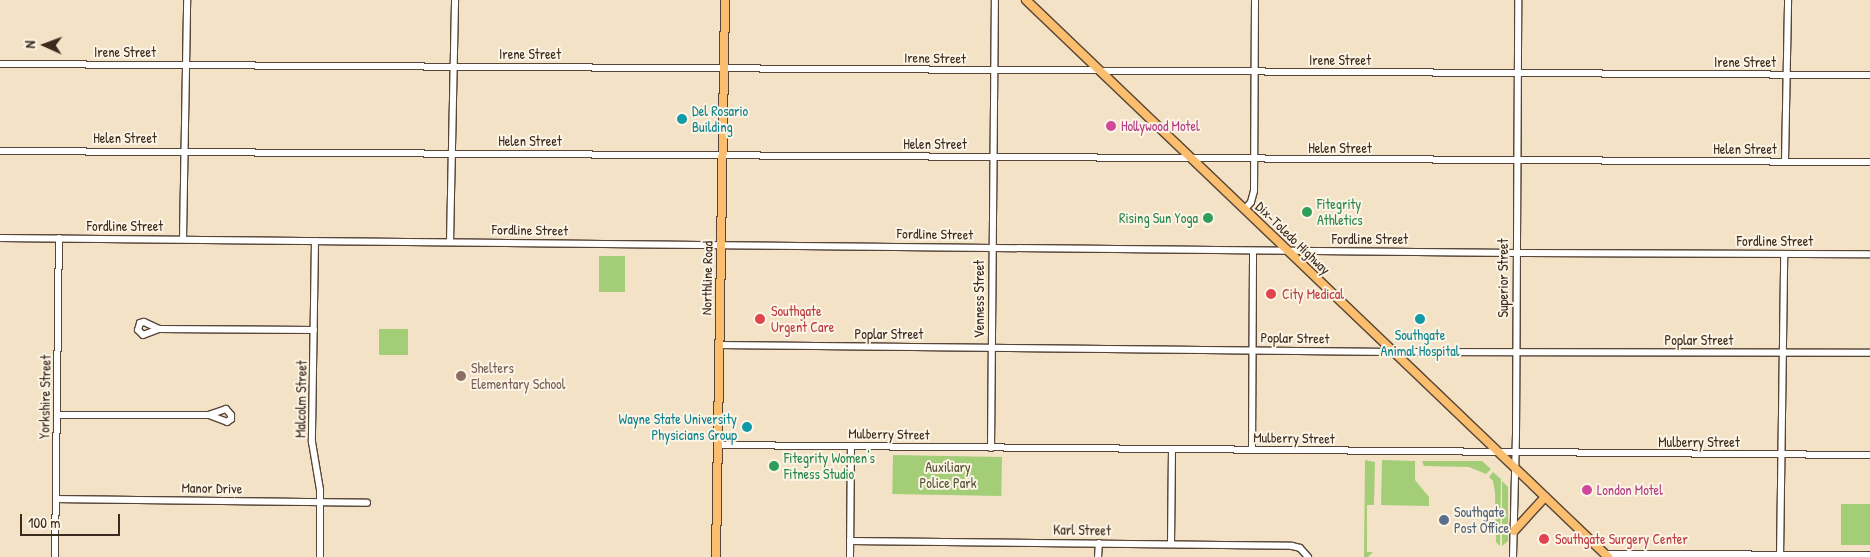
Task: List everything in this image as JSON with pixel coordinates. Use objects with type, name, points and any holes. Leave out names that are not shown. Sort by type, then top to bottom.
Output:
[{"type":"main road","name":"Northline Road","points":[[716,557],[725,0]]},
{"type":"main road","name":"Dix-Toledo Highway","points":[[1026,0],[1606,556]]},
{"type":"main road","points":[[1514,531],[1545,497]]},
{"type":"street","points":[[183,239],[187,0]]},
{"type":"street","points":[[450,242],[455,0]]},
{"type":"street","name":"Venness Street","points":[[991,448],[995,0]]},
{"type":"street","points":[[1245,209],[1252,198],[1254,159],[1255,0]]},
{"type":"street","name":"Superior Street","points":[[1513,557],[1516,453],[1518,0]]},
{"type":"street","points":[[1785,161],[1788,0]]},
{"type":"street","name":"Irene Street","points":[[0,64],[1870,75]]},
{"type":"street","name":"Helen Street","points":[[0,150],[1870,162]]},
{"type":"street","name":"Fordline Street","points":[[0,238],[1516,253],[1870,254]]},
{"type":"street","name":"Yorkshire Street","points":[[55,557],[59,238]]},
{"type":"street","name":"Malcolm Street","points":[[315,240],[312,442],[320,502],[320,557]]},
{"type":"street","points":[[1252,450],[1253,250]]},
{"type":"street","points":[[1780,556],[1784,254]]},
{"type":"street","points":[[158,329],[314,330]]},
{"type":"street","name":"Poplar Street","points":[[719,345],[1252,349],[1394,352],[1870,353]]},
{"type":"street","points":[[57,415],[209,415]]},
{"type":"street","name":"Mulberry Street","points":[[717,445],[1870,455]]},
{"type":"street","points":[[850,557],[851,446]]},
{"type":"street","points":[[1171,544],[1172,450]]},
{"type":"street","name":"Manor Drive","points":[[56,499],[367,503]]},
{"type":"street","name":"Karl Street","points":[[850,541],[1292,546],[1300,548],[1308,557]]},
{"type":"street","points":[[1098,557],[1099,543]]},
{"type":"street","points":[[1606,556],[1870,555]]},
{"type":"green space","points":[[599,256],[625,256],[625,292],[599,292]]},
{"type":"green space","points":[[379,329],[408,329],[408,355],[379,355]]},
{"type":"green space","name":"Auxiliary Police Park","points":[[893,455],[1002,457],[1001,496],[892,494]]},
{"type":"green space","points":[[1365,460],[1375,462],[1374,505],[1367,505],[1367,552],[1373,552],[1368,557],[1364,557]]},
{"type":"green space","points":[[1382,460],[1415,461],[1415,480],[1429,497],[1429,506],[1381,505]]},
{"type":"green space","points":[[1422,461],[1482,461],[1491,469],[1486,474],[1469,467],[1424,466]]},
{"type":"green space","points":[[1493,472],[1501,479],[1500,546],[1496,542],[1495,493],[1493,481],[1489,477]]},
{"type":"green space","points":[[1502,481],[1508,487],[1508,541],[1502,546]]},
{"type":"green space","points":[[1841,504],[1870,504],[1870,545],[1841,545]]},
{"type":"place","name":"Del Rosario Building","points":[[682,119]]},
{"type":"place","name":"Hollywood Motel","points":[[1111,126]]},
{"type":"place","name":"Fitegrity Athletics","points":[[1307,212]]},
{"type":"place","name":"Rising Sun Yoga","points":[[1208,218]]},
{"type":"place","name":"City Medical","points":[[1271,294]]},
{"type":"place","name":"Southgate Urgent Care","points":[[760,319]]},
{"type":"place","name":"Southgate Animal Hospital","points":[[1420,319]]},
{"type":"place","name":"Shelters Elementary School","points":[[461,376]]},
{"type":"place","name":"Wayne State University Physicians Group","points":[[747,427]]},
{"type":"place","name":"Fitegrity Women's Fitness Studio","points":[[774,466]]},
{"type":"place","name":"London Motel","points":[[1587,490]]},
{"type":"place","name":"Southgate Post Office","points":[[1444,520]]},
{"type":"place","name":"Southgate Surgery Center","points":[[1544,539]]}]
